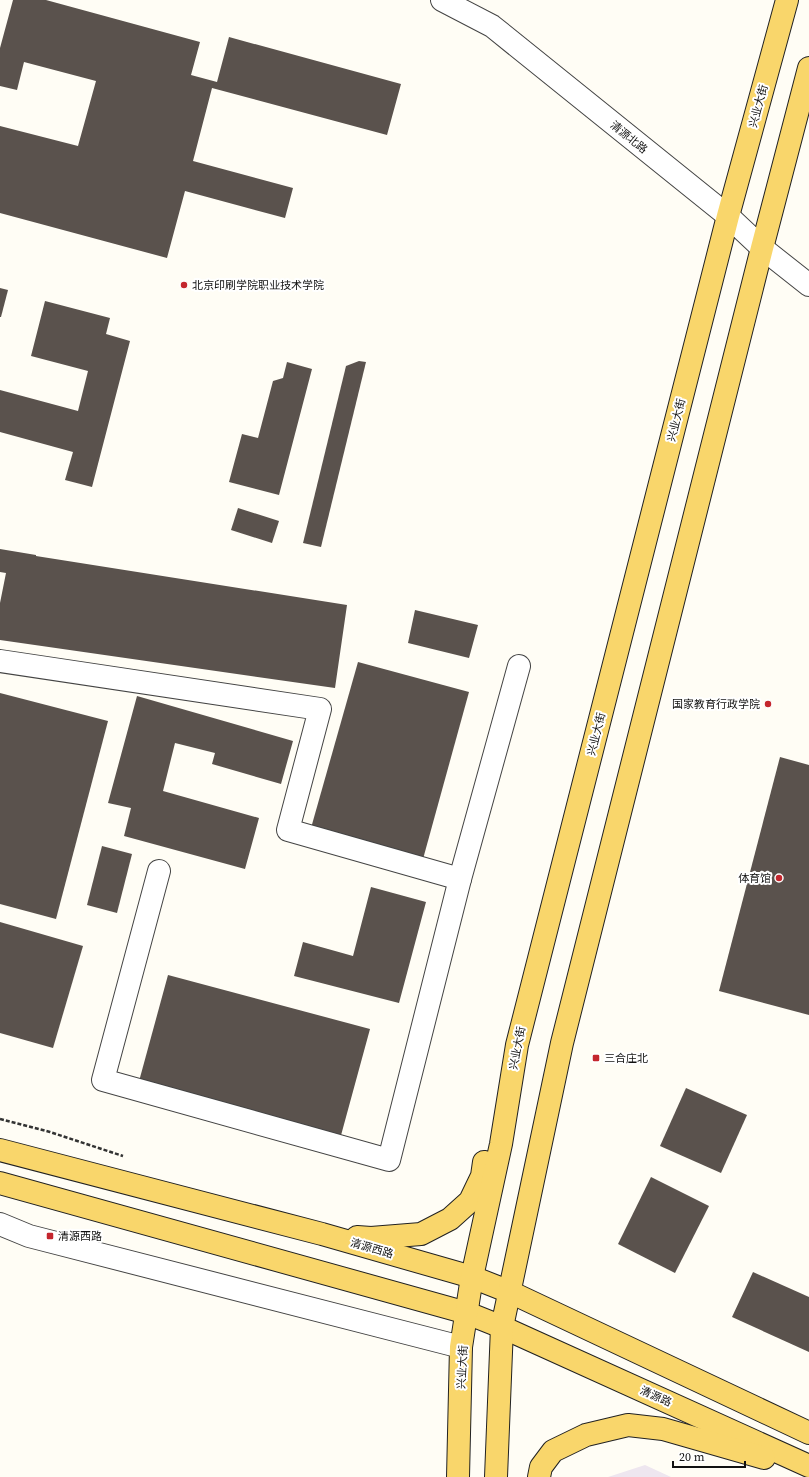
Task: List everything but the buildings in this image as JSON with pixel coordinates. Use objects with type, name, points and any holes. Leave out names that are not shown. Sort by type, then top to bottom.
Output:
[{"type":"main road","name":"兴业大街","points":[[458,1477],[461,1347],[472,1277],[501,1144],[516,1045],[728,216],[788,0]]},
{"type":"main road","points":[[496,1477],[502,1327],[562,1043],[762,248],[809,68]]},
{"type":"main road","points":[[322,1234],[371,1238],[421,1234],[450,1219],[470,1201],[482,1176],[494,1110],[516,1045]]},
{"type":"main road","name":"清源西路","points":[[0,1150],[322,1234],[472,1277],[510,1292]]},
{"type":"main road","points":[[0,1183],[467,1313],[502,1327]]},
{"type":"main road","points":[[510,1292],[809,1433]]},
{"type":"main road","name":"清源路","points":[[502,1327],[809,1466]]},
{"type":"main road","points":[[539,1477],[542,1467],[553,1451],[586,1435],[628,1425],[663,1428],[809,1471]]},
{"type":"street","name":"清源北路","points":[[442,0],[492,26],[728,216],[762,248],[809,286]]},
{"type":"street","points":[[0,661],[320,709],[288,830],[460,878]]},
{"type":"street","points":[[159,871],[103,1080],[389,1160],[460,878],[519,666]]},
{"type":"street","points":[[0,1224],[29,1236],[461,1347]]},
{"type":"shaded area","points":[[645,1465],[671,1477],[608,1477]]},
{"type":"place","name":"北京印刷学院职业技术学院","points":[[184,285]]},
{"type":"place","name":"国家教育行政学院","points":[[768,704]]},
{"type":"place","name":"体育馆","points":[[779,878]]},
{"type":"place","name":"三合庄北","points":[[596,1058]]},
{"type":"place","name":"清源西路","points":[[50,1236]]}]
